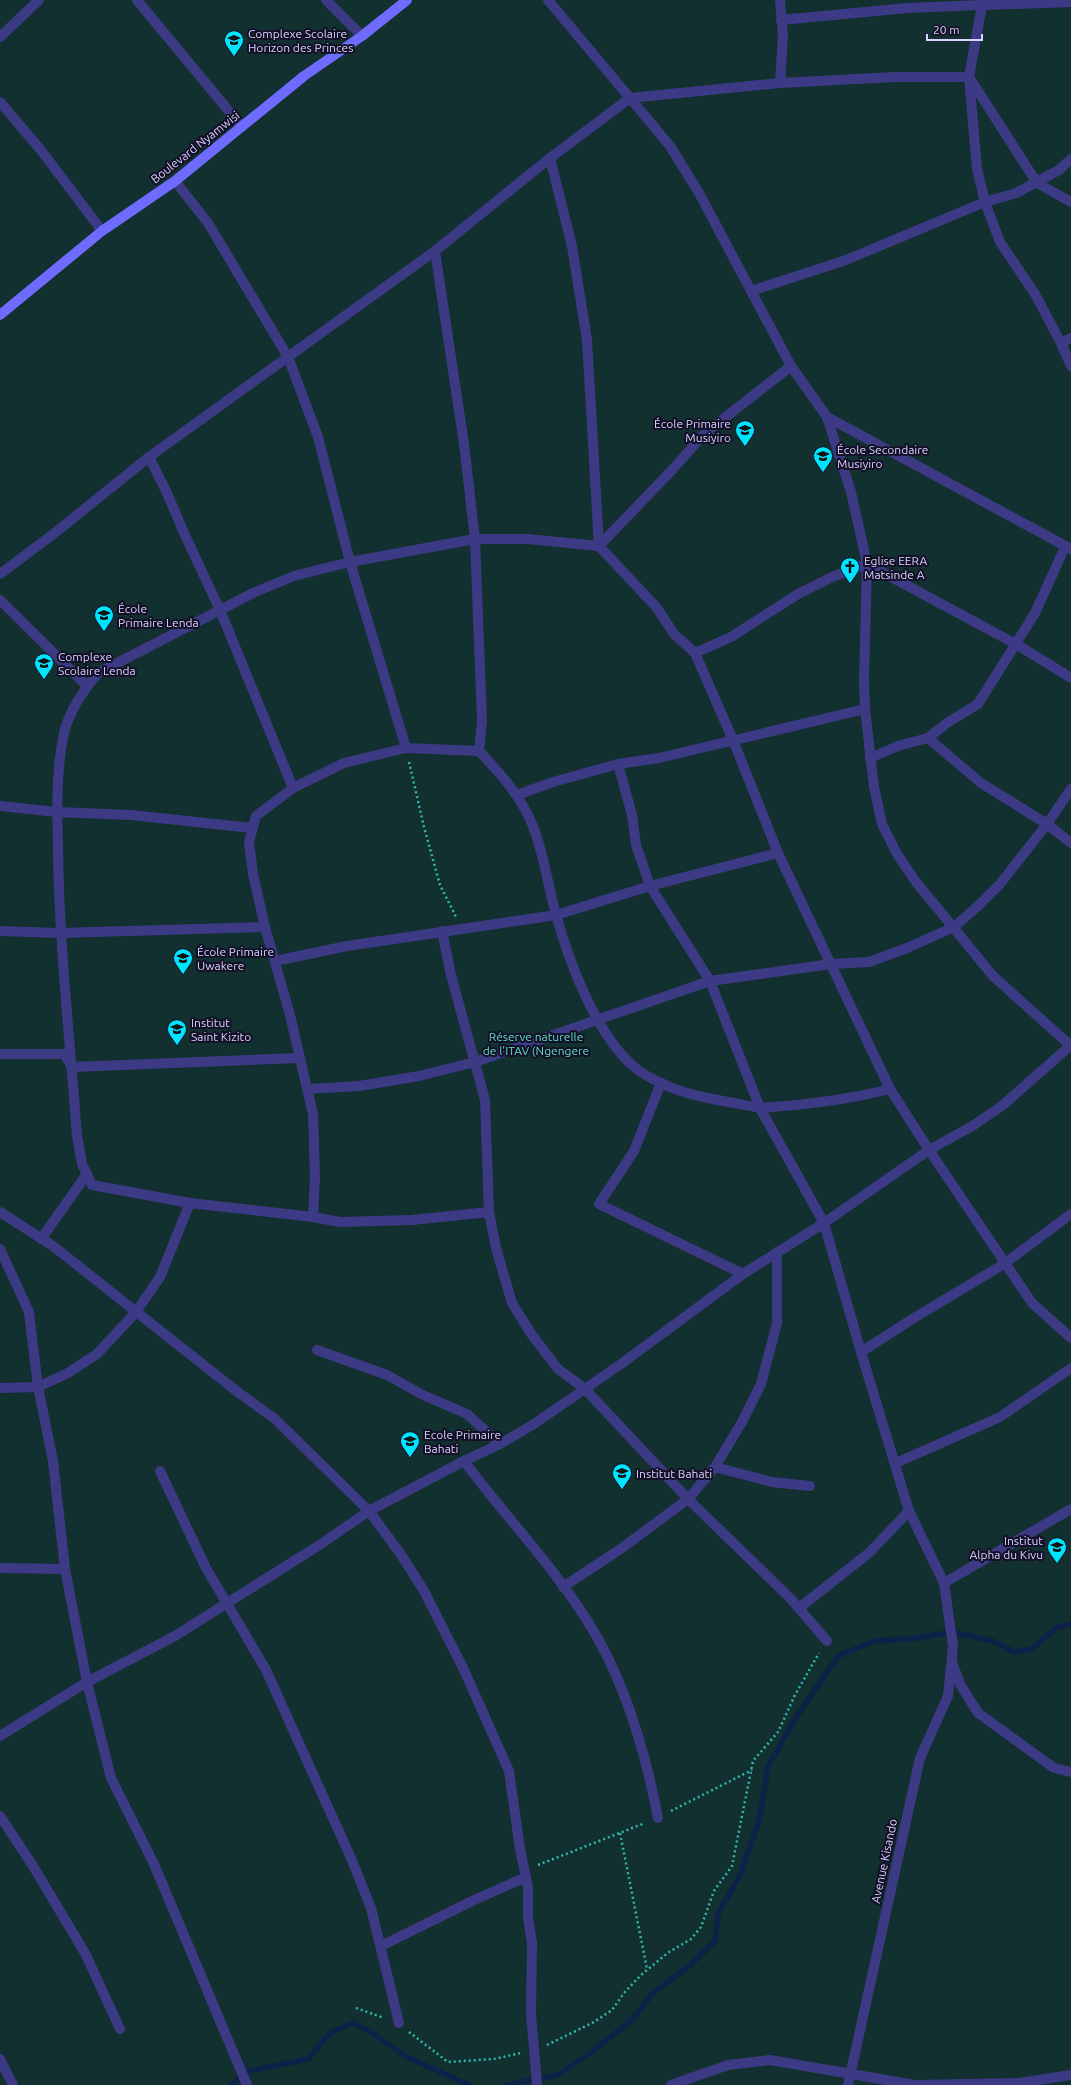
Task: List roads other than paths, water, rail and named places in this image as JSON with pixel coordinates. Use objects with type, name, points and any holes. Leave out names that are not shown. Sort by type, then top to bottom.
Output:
[{"type":"main road","name":"Boulevard Nyamwisi","points":[[0,315],[102,231],[175,181],[304,76],[362,36],[407,0]]},
{"type":"street","points":[[0,36],[39,0]]},
{"type":"street","points":[[137,0],[242,127]]},
{"type":"street","points":[[326,0],[362,36]]},
{"type":"street","points":[[0,1736],[87,1682],[175,1636],[226,1605],[370,1511],[464,1461],[500,1444],[534,1424],[584,1388],[621,1364],[743,1274],[824,1223],[929,1150],[974,1125],[1003,1105],[1071,1046],[993,976],[916,882],[897,854],[882,824],[870,758],[865,709],[864,679],[867,564],[851,492],[827,417],[791,366],[699,193],[670,146],[548,0]]},
{"type":"street","points":[[780,0],[783,35],[780,83]]},
{"type":"street","points":[[781,20],[983,2],[1071,2]]},
{"type":"street","points":[[983,2],[969,77],[977,169],[985,202],[1000,242],[1035,294],[1061,343],[1071,366]]},
{"type":"street","points":[[0,574],[56,532],[149,458],[435,251],[550,158],[630,98],[780,83],[895,77],[969,77]]},
{"type":"street","points":[[969,77],[1037,183],[1071,202]]},
{"type":"street","points":[[0,102],[40,148],[102,231]]},
{"type":"street","points":[[550,158],[572,246],[587,340],[599,546],[657,608],[674,634],[695,653],[733,740],[778,853],[890,1089],[1004,1264],[1032,1303],[1071,1338]]},
{"type":"street","points":[[750,291],[846,260],[985,202],[1016,193],[1059,170],[1071,159]]},
{"type":"street","points":[[175,181],[208,223],[288,357],[318,437],[350,562],[406,748]]},
{"type":"street","points":[[435,251],[464,444],[475,539],[482,721],[479,751],[517,795],[532,823],[541,850],[556,915],[576,971],[597,1019],[633,1066],[661,1084],[692,1095],[760,1108],[811,1105],[855,1098],[890,1089]]},
{"type":"street","points":[[1061,343],[1071,338]]},
{"type":"street","points":[[599,546],[673,469],[704,434],[791,366]]},
{"type":"street","points":[[827,417],[1068,548],[1035,613],[978,704],[947,723],[928,738],[898,746],[870,758]]},
{"type":"street","points":[[149,458],[168,492],[184,532],[220,610],[293,788]]},
{"type":"street","points":[[489,1212],[412,1220],[340,1222],[313,1217],[190,1203],[92,1185],[82,1164],[77,1136],[60,932],[57,812],[64,732],[87,686],[98,673],[253,593],[294,576],[350,562],[475,539],[527,540],[599,546]]},
{"type":"street","points":[[695,653],[731,637],[798,594],[832,577],[867,564],[1016,644],[1071,678]]},
{"type":"street","points":[[0,600],[87,686]]},
{"type":"street","points":[[517,795],[553,782],[618,764],[659,758],[865,709]]},
{"type":"street","points":[[928,738],[981,783],[1047,824],[1071,843]]},
{"type":"street","points":[[313,1217],[315,1177],[313,1114],[309,1089],[299,1058],[290,1015],[265,927],[253,874],[250,842],[256,816],[293,788],[344,763],[406,748],[479,751]]},
{"type":"street","name":"Avenue Kisando","points":[[618,764],[632,814],[636,845],[650,886],[710,981],[760,1108],[824,1223],[909,1511],[944,1583],[953,1646],[948,1696],[920,1758],[848,2085]]},
{"type":"street","points":[[309,1089],[359,1086],[420,1076],[475,1062],[710,981],[831,964],[870,962],[907,948],[954,927],[978,906],[1000,884],[1047,824],[1071,789]]},
{"type":"street","points":[[0,806],[57,812],[130,815],[252,828]]},
{"type":"street","points":[[275,961],[346,946],[556,915],[650,886],[778,853]]},
{"type":"street","points":[[0,931],[60,932],[265,927]]},
{"type":"street","points":[[442,931],[451,974],[485,1100],[489,1212],[496,1248],[512,1303],[532,1335],[558,1369],[584,1388],[688,1499],[799,1608],[827,1641]]},
{"type":"street","points":[[0,1054],[64,1054],[72,1067]]},
{"type":"street","points":[[72,1067],[299,1058]]},
{"type":"street","points":[[661,1084],[634,1151],[599,1204],[743,1274]]},
{"type":"street","points":[[41,1239],[87,1174]]},
{"type":"street","points":[[0,1388],[38,1387],[68,1373],[97,1354],[136,1312],[160,1277],[190,1203]]},
{"type":"street","points":[[0,1212],[41,1239],[239,1393],[275,1419],[370,1511],[402,1556],[438,1617],[464,1670],[509,1771],[525,1874],[532,1943],[531,2014],[537,2085]]},
{"type":"street","points":[[861,1352],[1004,1264],[1071,1214]]},
{"type":"street","points":[[0,1249],[29,1312],[38,1387],[53,1461],[65,1569],[87,1682],[112,1778],[154,1864],[221,2020],[235,2060],[247,2085]]},
{"type":"street","points":[[563,1587],[622,1548],[688,1499],[715,1466],[742,1422],[761,1384],[777,1323],[777,1252]]},
{"type":"street","points":[[317,1350],[387,1375],[424,1395],[467,1414],[500,1444]]},
{"type":"street","points":[[896,1463],[1000,1417],[1071,1368]]},
{"type":"street","points":[[464,1461],[563,1587],[588,1622],[614,1673],[638,1733],[658,1818]]},
{"type":"street","points":[[715,1466],[772,1482],[810,1486]]},
{"type":"street","points":[[160,1471],[206,1568],[226,1605],[266,1670],[354,1865],[371,1908],[399,2023]]},
{"type":"street","points":[[944,1583],[1071,1509]]},
{"type":"street","points":[[799,1608],[869,1553],[909,1511]]},
{"type":"street","points":[[0,1568],[65,1569]]},
{"type":"street","points":[[951,1660],[960,1684],[978,1713],[1054,1768],[1071,1772]]},
{"type":"street","points":[[0,1816],[33,1866],[85,1953],[120,2029]]},
{"type":"street","points":[[381,1946],[525,1874]]},
{"type":"street","points":[[0,2059],[13,2085]]},
{"type":"street","points":[[672,2085],[728,2065],[770,2060],[915,2085],[1019,2083],[1071,2075]]},
{"type":"waterway","points":[[507,2085],[558,2075],[593,2051],[632,2020],[652,1994],[689,1966],[715,1941],[718,1914],[740,1875],[759,1821],[768,1767],[793,1722],[838,1656],[874,1641],[918,1638],[952,1632],[993,1641],[1015,1652],[1032,1649],[1057,1627],[1071,1624]]},
{"type":"waterway","points":[[231,2085],[249,2071],[308,2059],[330,2033],[353,2023],[374,2034],[405,2056],[469,2085]]},
{"type":"place","name":"Complexe Scolaire Horizon des Princes","points":[[234,57]]},
{"type":"place","name":"École Primaire Musiyiro","points":[[745,447]]},
{"type":"place","name":"École Secondaire Musiyiro","points":[[823,473]]},
{"type":"place","name":"Eglise EERA Matsinde A","points":[[850,584]]},
{"type":"place","name":"École Primaire Lenda","points":[[104,632]]},
{"type":"place","name":"Complexe Scolaire Lenda","points":[[44,680]]},
{"type":"place","name":"École Primaire Uwakere","points":[[183,975]]},
{"type":"place","name":"Institut Saint Kizito","points":[[177,1046]]},
{"type":"place","name":"Ecole Primaire Bahati","points":[[410,1458]]},
{"type":"place","name":"Institut Bahati","points":[[622,1490]]},
{"type":"place","name":"Institut Alpha du Kivu","points":[[1057,1564]]},
{"type":"park label","name":"Réserve naturelle de l'ITAV (Ngengere","points":[[536,1043]]}]
